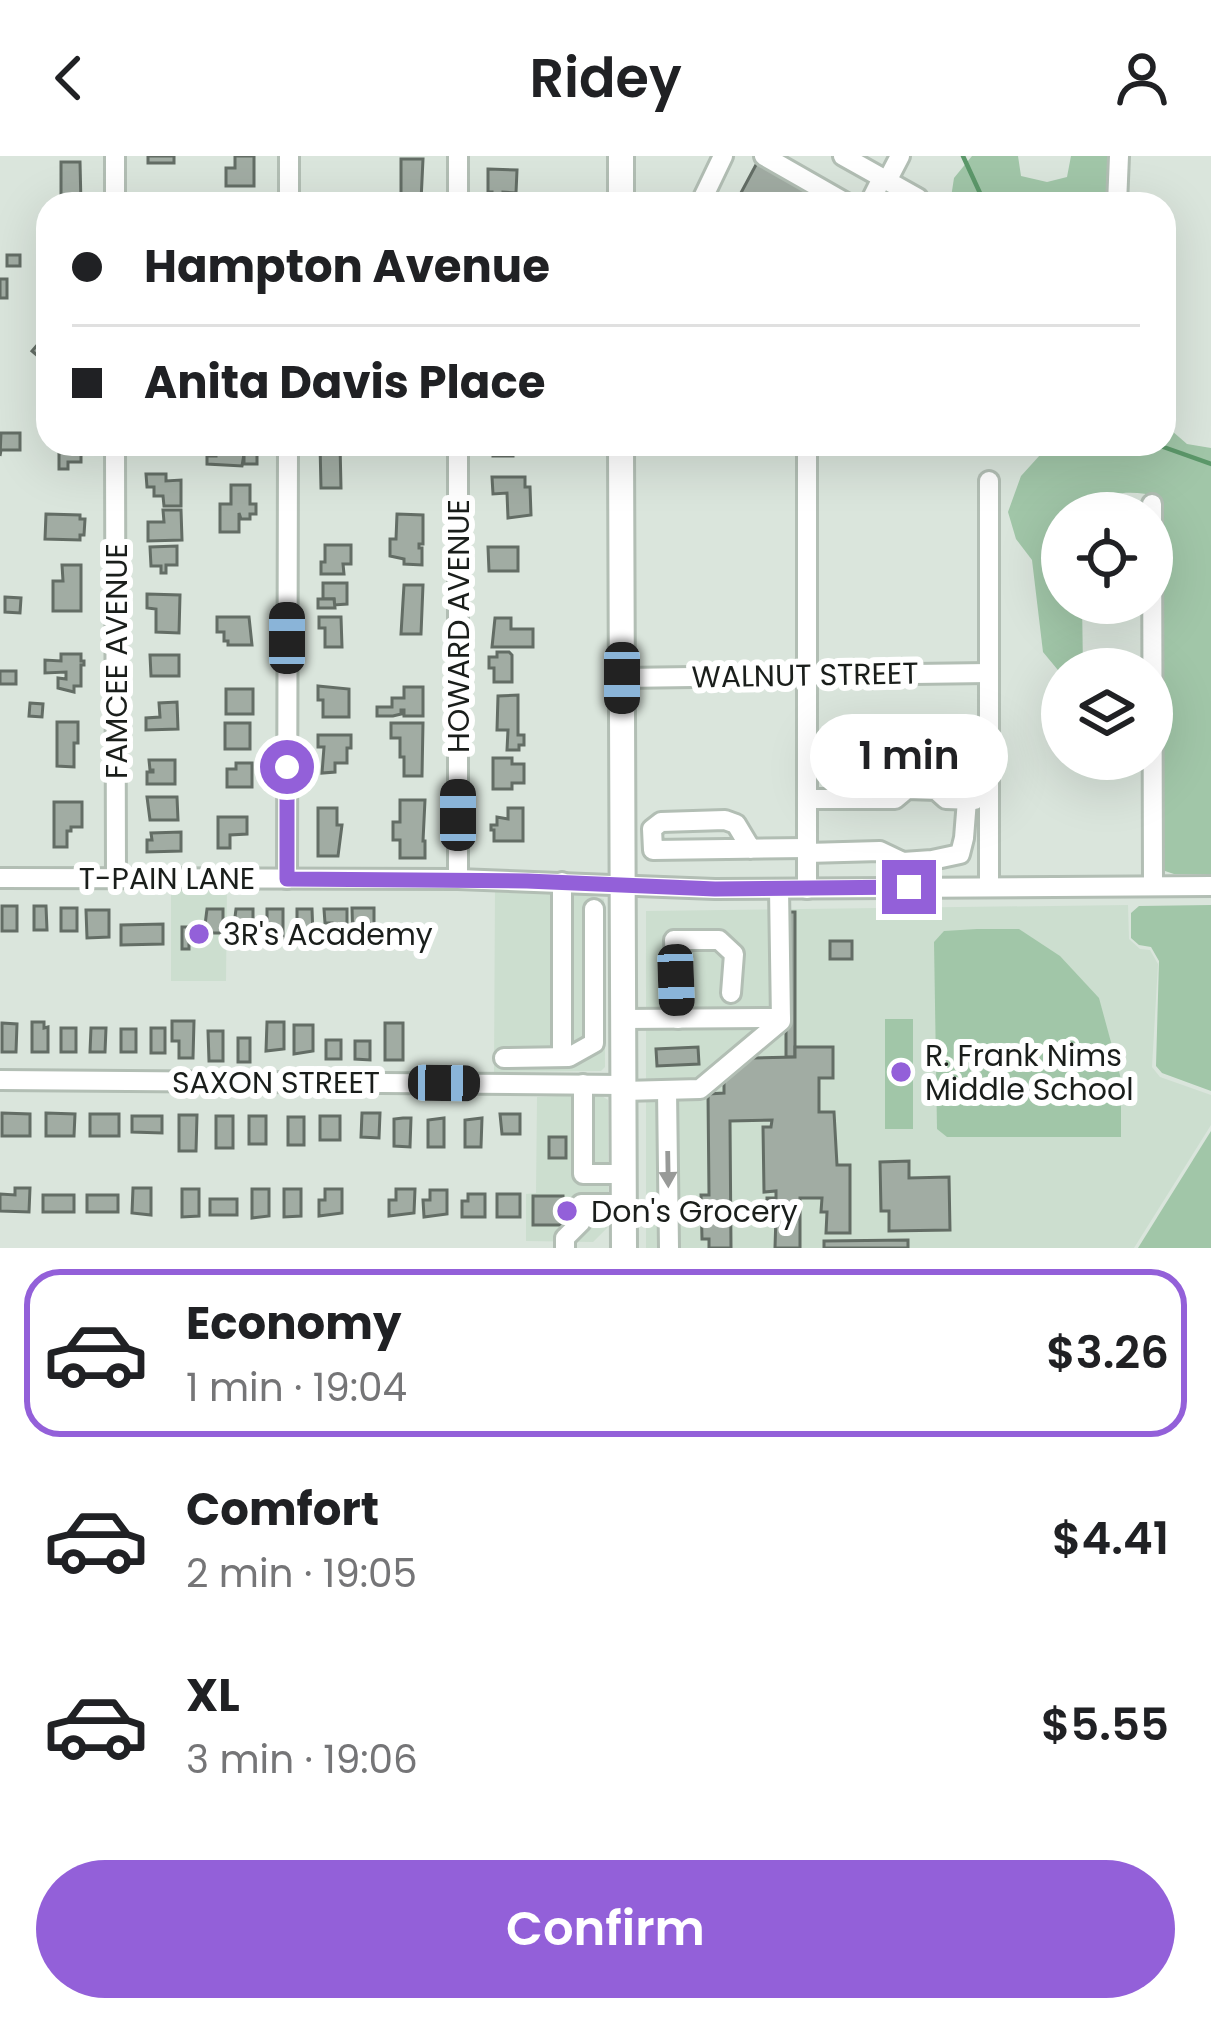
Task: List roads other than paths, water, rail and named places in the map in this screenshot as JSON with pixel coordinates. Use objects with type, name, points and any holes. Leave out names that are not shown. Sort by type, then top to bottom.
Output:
[{"type":"main road","points":[[621,156],[621,192]]},
{"type":"main road","points":[[621,456],[623,1088],[603,1121],[624,1174],[624,1248]]},
{"type":"street","points":[[115,156],[115,192]]},
{"type":"street","points":[[289,156],[289,192]]},
{"type":"street","points":[[458,156],[458,192]]},
{"type":"street","points":[[706,192],[723,156]]},
{"type":"street","points":[[764,156],[827,192]]},
{"type":"street","points":[[843,156],[907,192]]},
{"type":"street","points":[[861,192],[899,156]]},
{"type":"street","points":[[1118,192],[1119,156]]},
{"type":"street","points":[[873,192],[879,176]]},
{"type":"street","name":"FAMCEE AVENUE","points":[[115,456],[116,878]]},
{"type":"street","points":[[287,879],[288,456]]},
{"type":"street","name":"HOWARD AVENUE","points":[[458,456],[458,880]]},
{"type":"street","points":[[806,889],[807,456]]},
{"type":"street","points":[[989,481],[989,886]]},
{"type":"street","points":[[1152,624],[1153,886]]},
{"type":"street","name":"WALNUT STREET","points":[[622,678],[989,673]]},
{"type":"street","points":[[807,799],[896,799],[907,789],[936,790],[946,800],[989,800]]},
{"type":"street","points":[[751,849],[736,824],[725,820],[661,822],[652,830],[653,850],[880,851],[903,862],[960,854],[967,800]]},
{"type":"street","name":"T-PAIN LANE","points":[[0,878],[458,880],[779,889],[1211,886]]},
{"type":"street","points":[[562,882],[566,1058],[576,1084],[603,1121],[583,1174],[624,1174]]},
{"type":"street","points":[[623,1019],[781,1018],[779,889]]},
{"type":"street","points":[[504,1058],[566,1058],[594,1043],[594,909]]},
{"type":"street","points":[[677,1018],[674,940],[719,940],[734,954],[731,993]]},
{"type":"street","name":"SAXON STREET","points":[[0,1080],[700,1089],[781,1018]]},
{"type":"street","points":[[500,1036],[504,1084]]},
{"type":"street","points":[[667,1090],[669,1248]]},
{"type":"street","points":[[565,1248],[565,1238],[581,1222],[581,1204],[624,1204]]},
{"type":"waterway","points":[[963,156],[980,192]]},
{"type":"waterway","points":[[1176,452],[1211,464]]},
{"type":"place","name":"3R's Academy","points":[[199,934]]},
{"type":"place","name":"R. Frank Nims Middle School","points":[[901,1072]]},
{"type":"place","name":"Don's Grocery","points":[[567,1211]]}]
